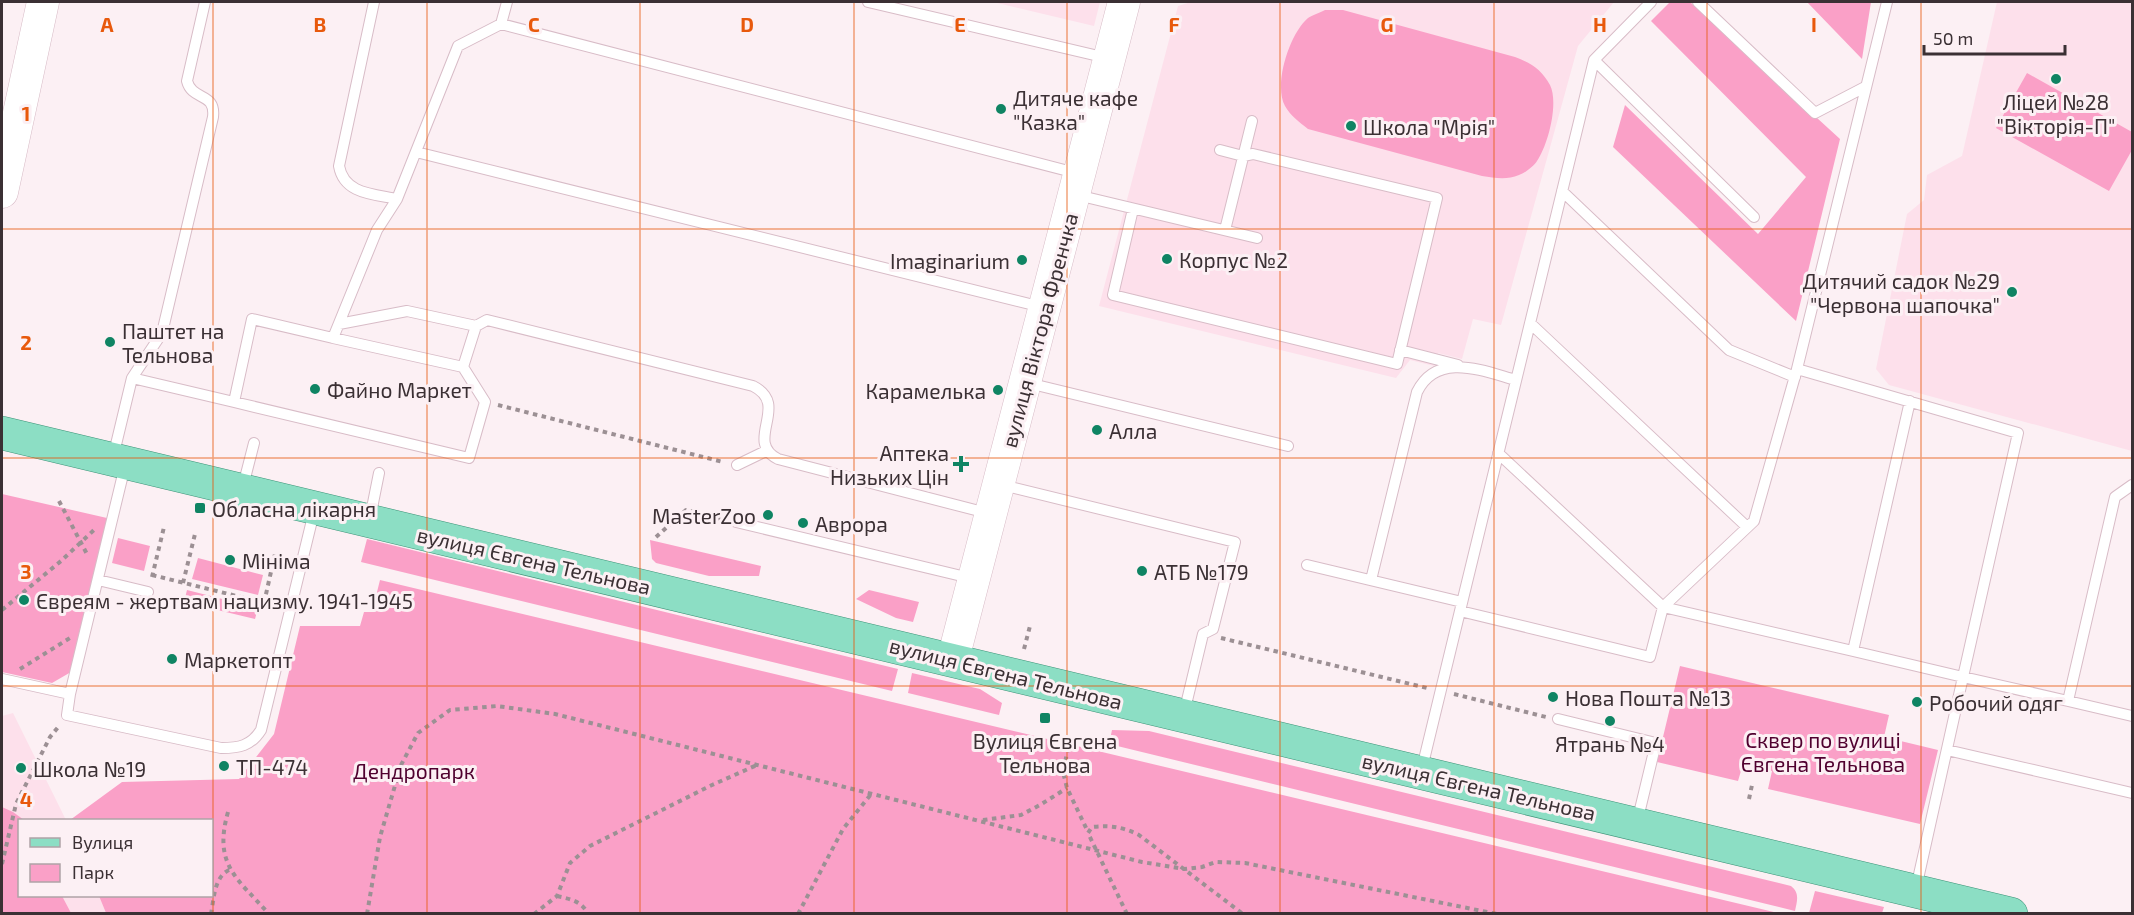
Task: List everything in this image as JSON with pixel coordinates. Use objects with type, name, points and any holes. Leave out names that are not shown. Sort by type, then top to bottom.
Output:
[{"type":"main road","name":"вулиця Євгена Тельнова","points":[[2,433],[2011,914]]},
{"type":"street","points":[[2,192],[43,2]]},
{"type":"street","name":"вулиця Віктора Френчка","points":[[953,659],[1124,2]]},
{"type":"lane","points":[[205,2],[186,81],[193,92],[210,101],[213,106],[213,117],[162,333],[132,378],[119,461],[114,514],[70,694],[67,715],[221,748],[235,748],[255,739],[261,730],[315,508]]},
{"type":"lane","points":[[374,2],[339,166],[341,176],[347,184],[356,189],[397,200]]},
{"type":"lane","points":[[501,24],[507,2]]},
{"type":"lane","points":[[868,2],[1109,58]]},
{"type":"lane","points":[[1421,772],[1594,60],[1651,2]]},
{"type":"lane","points":[[1698,2],[1815,113],[1865,87]]},
{"type":"lane","points":[[1307,565],[1371,580],[1650,657],[1663,607],[1754,521],[1796,373],[1887,2]]},
{"type":"lane","points":[[333,338],[377,230],[397,200],[458,46],[501,24],[1077,184],[1133,209],[1257,238]]},
{"type":"lane","points":[[1594,60],[1754,217]]},
{"type":"lane","points":[[1225,230],[1252,121]]},
{"type":"lane","points":[[1133,209],[1113,295],[1397,364],[1437,198],[1253,154],[1243,156],[1220,150]]},
{"type":"lane","points":[[416,152],[1045,307]]},
{"type":"lane","points":[[1562,191],[1729,350],[1796,373],[1910,401],[2018,433],[1915,891]]},
{"type":"lane","points":[[339,324],[407,311],[476,326],[487,320],[753,386],[767,396],[770,405],[764,439],[766,451],[778,459],[991,514]]},
{"type":"lane","points":[[132,378],[469,458],[485,402],[463,367],[252,319],[234,402]]},
{"type":"lane","points":[[1530,323],[1748,526]]},
{"type":"lane","points":[[463,367],[476,326]]},
{"type":"lane","points":[[1400,350],[1516,380]]},
{"type":"lane","points":[[1371,580],[1417,392],[1432,373],[1463,366]]},
{"type":"lane","points":[[1025,382],[1288,446]]},
{"type":"lane","points":[[1853,651],[1910,401]]},
{"type":"lane","points":[[242,491],[254,443]]},
{"type":"lane","points":[[737,465],[766,451]]},
{"type":"lane","points":[[1498,453],[1663,607],[2133,716]]},
{"type":"lane","points":[[369,521],[379,473]]},
{"type":"lane","points":[[999,484],[1235,542],[1214,629],[1203,634],[1183,716]]},
{"type":"lane","points":[[2068,701],[2115,497],[2133,485]]},
{"type":"lane","points":[[736,522],[973,579]]},
{"type":"lane","points":[[98,580],[148,592]]},
{"type":"lane","points":[[2,679],[70,694]]},
{"type":"lane","points":[[1558,719],[1656,743],[1636,824]]},
{"type":"lane","points":[[1947,750],[2133,793]]},
{"type":"path","points":[[485,402],[737,465]]},
{"type":"path","points":[[59,501],[81,541],[98,580]]},
{"type":"path","points":[[656,537],[686,510],[736,522]]},
{"type":"path","points":[[2,610],[114,514]]},
{"type":"path","points":[[148,592],[164,526]]},
{"type":"path","points":[[183,583],[195,534]]},
{"type":"path","points":[[264,603],[275,554]]},
{"type":"path","points":[[152,575],[290,609]]},
{"type":"path","points":[[1024,649],[1030,626]]},
{"type":"path","points":[[2,679],[86,627]]},
{"type":"path","points":[[1203,634],[1558,719]]},
{"type":"path","points":[[367,914],[380,837],[401,765],[418,733],[450,710],[498,706],[555,714],[1142,862],[1184,869],[1202,867],[1216,862],[1245,863],[1497,914]]},
{"type":"path","points":[[2,864],[16,804],[50,737],[67,715]]},
{"type":"path","points":[[1070,738],[1063,772],[1067,788],[1127,914]]},
{"type":"path","points":[[534,914],[557,896],[570,863],[591,846],[758,764]]},
{"type":"path","points":[[1749,799],[1752,785]]},
{"type":"path","points":[[980,821],[1021,815],[1067,788]]},
{"type":"path","points":[[798,914],[843,829],[872,793]]},
{"type":"path","points":[[228,812],[224,850],[229,870],[269,914]]},
{"type":"path","points":[[1088,832],[1092,826],[1109,825],[1125,828],[1139,835],[1243,914]]},
{"type":"path","points":[[212,914],[216,885],[224,872],[229,870]]},
{"type":"path","points":[[557,896],[574,900],[585,908],[588,914]]},
{"type":"shaded area","points":[[993,2],[1100,2],[1094,26]]},
{"type":"shaded area","name":"Школа \"Мрія\"","points":[[1191,2],[1614,2],[1578,46],[1501,325],[1473,319],[1462,359],[1438,353],[1434,366],[1410,360],[1396,378],[1099,306],[1178,6]]},
{"type":"shaded area","name":"Дитячий садок №29 \"Червона шапочка\"","points":[[1997,2],[2132,2],[2132,451],[1889,385],[1876,369],[1907,214],[1924,200],[1927,175],[1962,156]]},
{"type":"shaded area","name":"Школа №19","points":[[13,713],[66,819],[18,819],[18,897],[99,897],[106,913],[2,913],[2,716]]},
{"type":"green space","points":[[1670,2],[1690,2],[1840,139],[1796,321],[1613,147],[1625,105],[1758,234],[1806,177],[1651,21]]},
{"type":"green space","points":[[1807,2],[1871,2],[1862,59]]},
{"type":"green space","points":[[1325,10],[1343,10],[1515,57],[1536,68],[1550,85],[1553,113],[1548,135],[1536,163],[1527,171],[1514,177],[1487,177],[1308,129],[1285,106],[1282,97],[1282,72],[1285,59],[1301,25],[1310,17]]},
{"type":"green space","points":[[2027,73],[2132,132],[2132,150],[2109,191],[1996,128]]},
{"type":"green space","points":[[2,494],[107,518],[71,672],[52,683],[2,672]]},
{"type":"green space","points":[[118,538],[150,546],[144,571],[112,563]]},
{"type":"green space","points":[[367,539],[898,669],[892,691],[361,562]]},
{"type":"green space","points":[[650,540],[761,566],[759,576],[709,576],[656,563],[652,559]]},
{"type":"green space","points":[[198,558],[263,575],[258,595],[192,579]]},
{"type":"green space","name":"Дендропарк","points":[[380,580],[1778,913],[106,913],[99,897],[213,897],[213,819],[71,819],[122,782],[239,779],[274,734],[300,626],[360,626],[364,612],[372,612]]},
{"type":"green space","points":[[187,590],[258,608],[255,619],[184,602]]},
{"type":"green space","points":[[869,590],[919,602],[913,622],[896,618],[856,599]]},
{"type":"green space","name":"Сквер по вулиці Євгена Тельнова","points":[[1680,666],[1889,715],[1884,737],[1938,750],[1920,824],[1768,789],[1772,771],[1743,764],[1738,781],[1657,762]]},
{"type":"green space","points":[[912,673],[980,689],[1002,703],[999,715],[908,693]]},
{"type":"green space","points":[[1112,730],[1149,731],[1791,886],[1797,894],[1795,911],[1109,744]]},
{"type":"green space","points":[[2,807],[23,819],[18,819],[18,897],[63,897],[71,913],[2,913]]},
{"type":"green space","points":[[1815,891],[1884,907],[1882,913],[1809,913]]},
{"type":"place","name":"Ліцей №28 \"Вікторія-П\"","points":[[2056,79]]},
{"type":"place","name":"Дитяче кафе \"Казка\"","points":[[1001,109]]},
{"type":"place","name":"Школа \"Мрія\"","points":[[1351,126]]},
{"type":"place","name":"Корпус №2","points":[[1167,259]]},
{"type":"place","name":"Imaginarium","points":[[1022,260]]},
{"type":"place","name":"Дитячий садок №29 \"Червона шапочка\"","points":[[2012,292]]},
{"type":"place","name":"Паштет на Тельнова","points":[[110,342]]},
{"type":"place","name":"Файно Маркет","points":[[315,389]]},
{"type":"place","name":"Карамелька","points":[[998,390]]},
{"type":"place","name":"Алла","points":[[1097,430]]},
{"type":"place","name":"Аптека Низьких Цін","points":[[961,464]]},
{"type":"place","name":"Обласна лікарня","points":[[200,508]]},
{"type":"place","name":"MasterZoo","points":[[768,515]]},
{"type":"place","name":"Аврора","points":[[803,523]]},
{"type":"place","name":"Мініма","points":[[230,560]]},
{"type":"place","name":"АТБ №179","points":[[1142,571]]},
{"type":"place","name":"Євреям - жертвам нацизму. 1941-1945","points":[[24,600]]},
{"type":"place","name":"Маркетопт","points":[[172,659]]},
{"type":"place","name":"Нова Пошта №13","points":[[1553,697]]},
{"type":"place","name":"Робочий одяг","points":[[1917,702]]},
{"type":"place","name":"Вулиця Євгена Тельнова","points":[[1045,718]]},
{"type":"place","name":"Ятрань №4","points":[[1610,721]]},
{"type":"place","name":"ТП-474","points":[[224,766]]},
{"type":"place","name":"Школа №19","points":[[21,768]]}]
